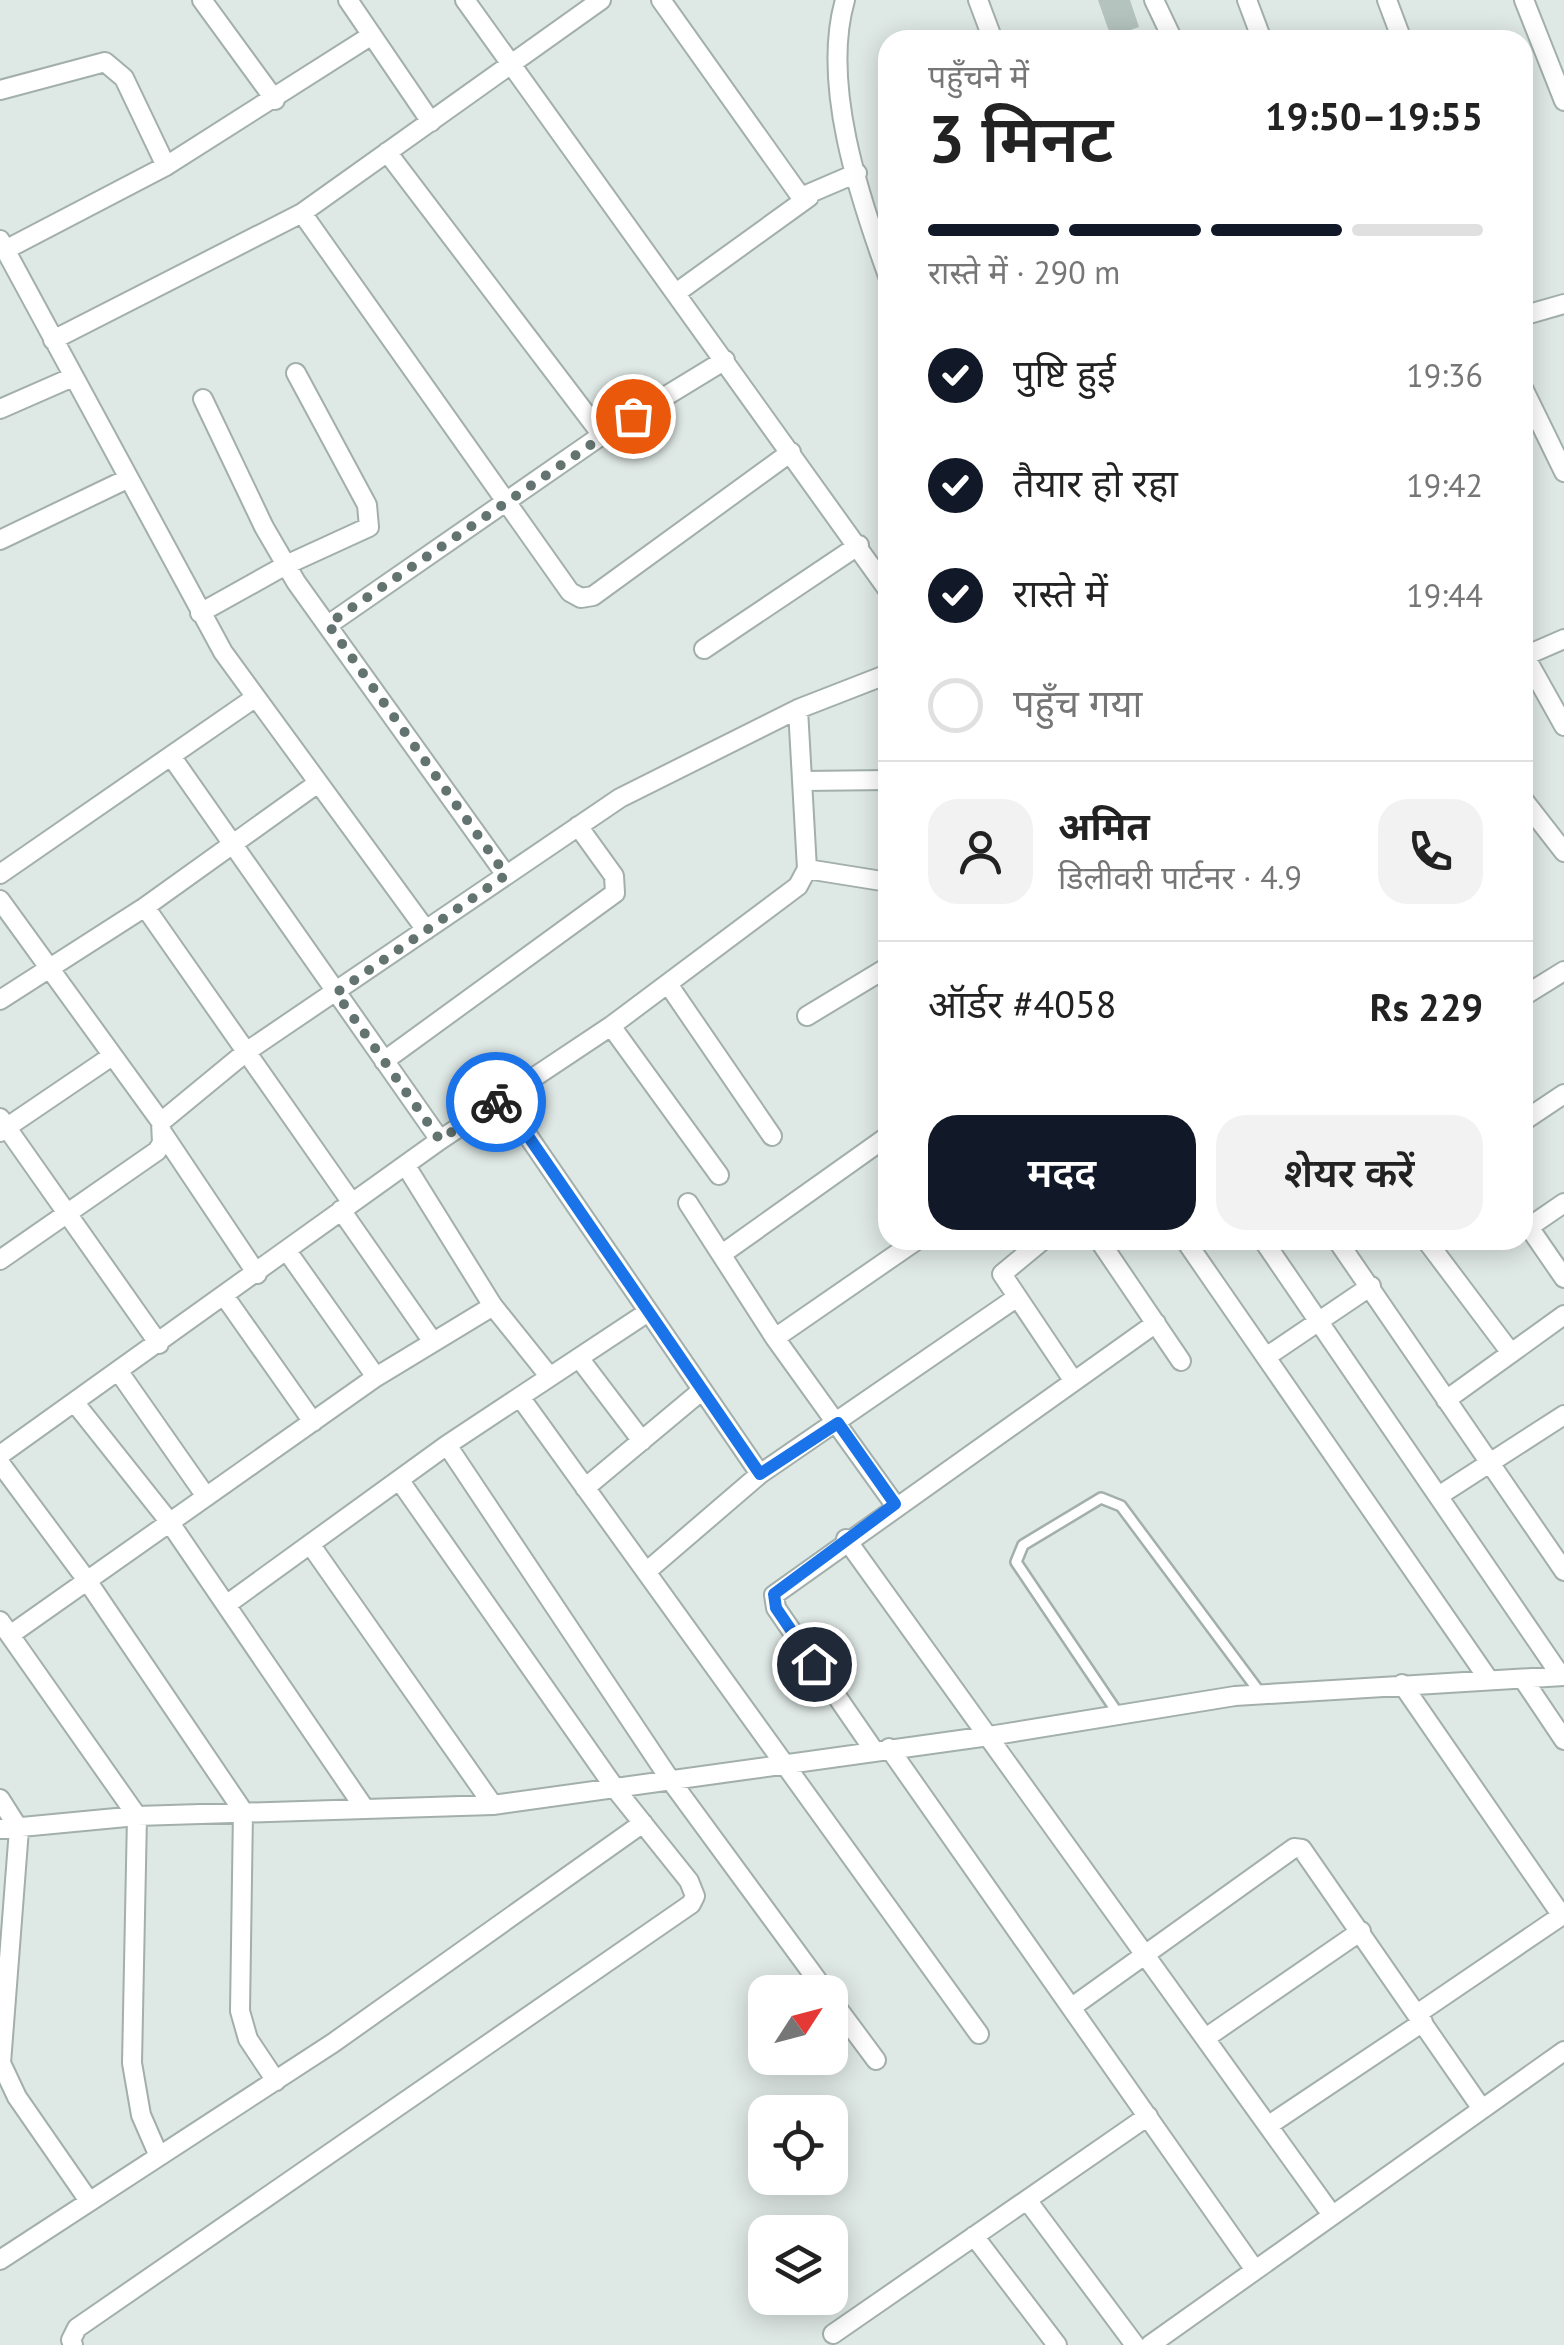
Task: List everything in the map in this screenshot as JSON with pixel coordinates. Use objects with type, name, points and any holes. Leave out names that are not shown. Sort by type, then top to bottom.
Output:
[{"type":"street","points":[[202,0],[275,100]]},
{"type":"street","points":[[348,0],[431,122]]},
{"type":"street","points":[[464,0],[878,575]]},
{"type":"street","points":[[53,340],[302,213],[602,0]]},
{"type":"street","points":[[661,0],[795,191],[809,196]]},
{"type":"street","points":[[845,0],[836,45],[837,82],[857,174],[878,243]]},
{"type":"street","points":[[978,0],[988,30]]},
{"type":"street","points":[[1154,0],[1168,30]]},
{"type":"street","points":[[1247,0],[1258,30]]},
{"type":"street","points":[[1387,0],[1398,30]]},
{"type":"street","points":[[1524,0],[1558,69],[1564,102]]},
{"type":"street","points":[[372,35],[166,166],[2,245],[200,613],[426,930]]},
{"type":"street","points":[[0,90],[104,62],[117,68],[124,78],[166,166]]},
{"type":"street","points":[[387,152],[602,434]]},
{"type":"street","points":[[676,293],[809,196],[857,174]]},
{"type":"street","points":[[302,213],[570,592],[581,598],[593,596],[791,452]]},
{"type":"street","points":[[1533,313],[1564,304]]},
{"type":"street","points":[[328,624],[602,434],[725,360]]},
{"type":"street","points":[[200,613],[286,565],[368,528],[370,518],[296,373]]},
{"type":"street","points":[[0,409],[73,377]]},
{"type":"street","points":[[203,399],[286,565],[506,875]]},
{"type":"street","points":[[1533,409],[1564,472]]},
{"type":"street","points":[[0,540],[127,479]]},
{"type":"street","points":[[704,648],[859,546]]},
{"type":"street","points":[[1533,651],[1564,639]]},
{"type":"street","points":[[1533,670],[1564,726]]},
{"type":"street","points":[[0,1260],[157,1151],[161,1127],[246,1052],[620,798],[798,710],[878,678]]},
{"type":"street","points":[[0,874],[256,696]]},
{"type":"street","points":[[0,1455],[226,1297],[440,1140],[611,1026],[798,886],[807,869],[798,710]]},
{"type":"street","points":[[171,756],[440,1140]]},
{"type":"street","points":[[804,781],[878,780]]},
{"type":"street","points":[[0,1000],[144,908],[318,783]]},
{"type":"street","points":[[1533,812],[1564,852]]},
{"type":"street","points":[[384,1061],[615,893],[614,876],[578,826]]},
{"type":"street","points":[[807,869],[878,880]]},
{"type":"street","points":[[0,900],[161,1127],[257,1274]]},
{"type":"street","points":[[144,908],[246,1052],[433,1342]]},
{"type":"street","points":[[1533,990],[1564,971]]},
{"type":"street","points":[[807,1016],[878,972]]},
{"type":"street","points":[[668,984],[772,1136]]},
{"type":"street","points":[[611,1026],[719,1176]]},
{"type":"street","points":[[112,1056],[2,1126],[159,1344]]},
{"type":"street","points":[[1533,1115],[1564,1094]]},
{"type":"street","points":[[502,1098],[700,1392],[760,1474]]},
{"type":"street","points":[[722,1254],[878,1143]]},
{"type":"street","points":[[406,1166],[494,1306],[550,1377]]},
{"type":"street","points":[[688,1203],[775,1338],[895,1504]]},
{"type":"street","points":[[1533,1218],[1564,1203]]},
{"type":"street","points":[[1533,1232],[1564,1278]]},
{"type":"street","points":[[775,1338],[903,1250]]},
{"type":"street","points":[[1029,1250],[1003,1269],[1005,1282],[1073,1380]]},
{"type":"street","points":[[1106,1250],[1181,1361]]},
{"type":"street","points":[[1192,1250],[1490,1680]]},
{"type":"street","points":[[0,1829],[138,1816],[493,1805],[1261,1694],[1562,1676],[1270,1250]]},
{"type":"street","points":[[1347,1250],[1446,1400],[1559,1551],[1564,1572]]},
{"type":"street","points":[[1433,1250],[1510,1354]]},
{"type":"street","points":[[288,1251],[376,1377]]},
{"type":"street","points":[[1266,1357],[1371,1286]]},
{"type":"street","points":[[226,1297],[314,1422]]},
{"type":"street","points":[[646,1572],[760,1474],[1016,1298]]},
{"type":"street","points":[[158,2154],[141,2115],[133,2076],[138,1816],[5,1628],[86,1579],[376,1377],[494,1306]]},
{"type":"street","points":[[226,1605],[447,1445],[648,1312]]},
{"type":"street","points":[[1446,1400],[1564,1316]]},
{"type":"street","points":[[1156,1322],[778,1589],[772,1602],[1072,2007],[1255,2270]]},
{"type":"street","points":[[579,1358],[642,1441]]},
{"type":"street","points":[[119,1372],[205,1495]]},
{"type":"street","points":[[585,1488],[700,1392]]},
{"type":"street","points":[[520,1397],[979,2034]]},
{"type":"street","points":[[76,1403],[168,1520],[366,1810]]},
{"type":"street","points":[[1440,1494],[1564,1415]]},
{"type":"street","points":[[447,1445],[671,1781],[813,1975]]},
{"type":"street","points":[[0,1463],[86,1579],[243,1811],[240,2012],[248,2040],[276,2081]]},
{"type":"street","points":[[73,2345],[70,2340],[77,2328],[691,1904],[695,1896],[689,1881],[617,1790],[400,1481]]},
{"type":"street","points":[[846,1540],[1148,1954],[1332,2215]]},
{"type":"street","points":[[310,1544],[493,1805]]},
{"type":"street","points":[[1523,1680],[1564,1740]]},
{"type":"street","points":[[1269,2125],[1563,1915],[1402,1684]]},
{"type":"street","points":[[0,1799],[20,1829],[2,2063],[17,2097],[89,2201]]},
{"type":"street","points":[[2,2254],[276,2081],[642,1823]]},
{"type":"street","points":[[1072,2007],[1294,1848],[1310,1856],[1482,2109]]},
{"type":"street","points":[[1207,2037],[1361,1931]]},
{"type":"street","points":[[848,2022],[876,2060]]},
{"type":"street","points":[[1150,2345],[1564,2051]]},
{"type":"street","points":[[833,2334],[1148,2116]]},
{"type":"street","points":[[1027,2200],[1135,2345]]},
{"type":"street","points":[[974,2236],[1058,2345]]},
{"type":"lane","points":[[1120,1715],[1016,1562],[1023,1545],[1101,1498],[1121,1506],[1261,1694]]},
{"type":"building","points":[[1098,0],[1130,0],[1139,27],[1109,30]]},
{"type":"way so far","points":[[496,1102],[440,1140],[336,993],[506,875],[328,624],[633,416]]},
{"type":"route","points":[[496,1102],[502,1098],[700,1392],[760,1474],[838,1423],[895,1504],[774,1594],[772,1602],[814,1664]]}]
